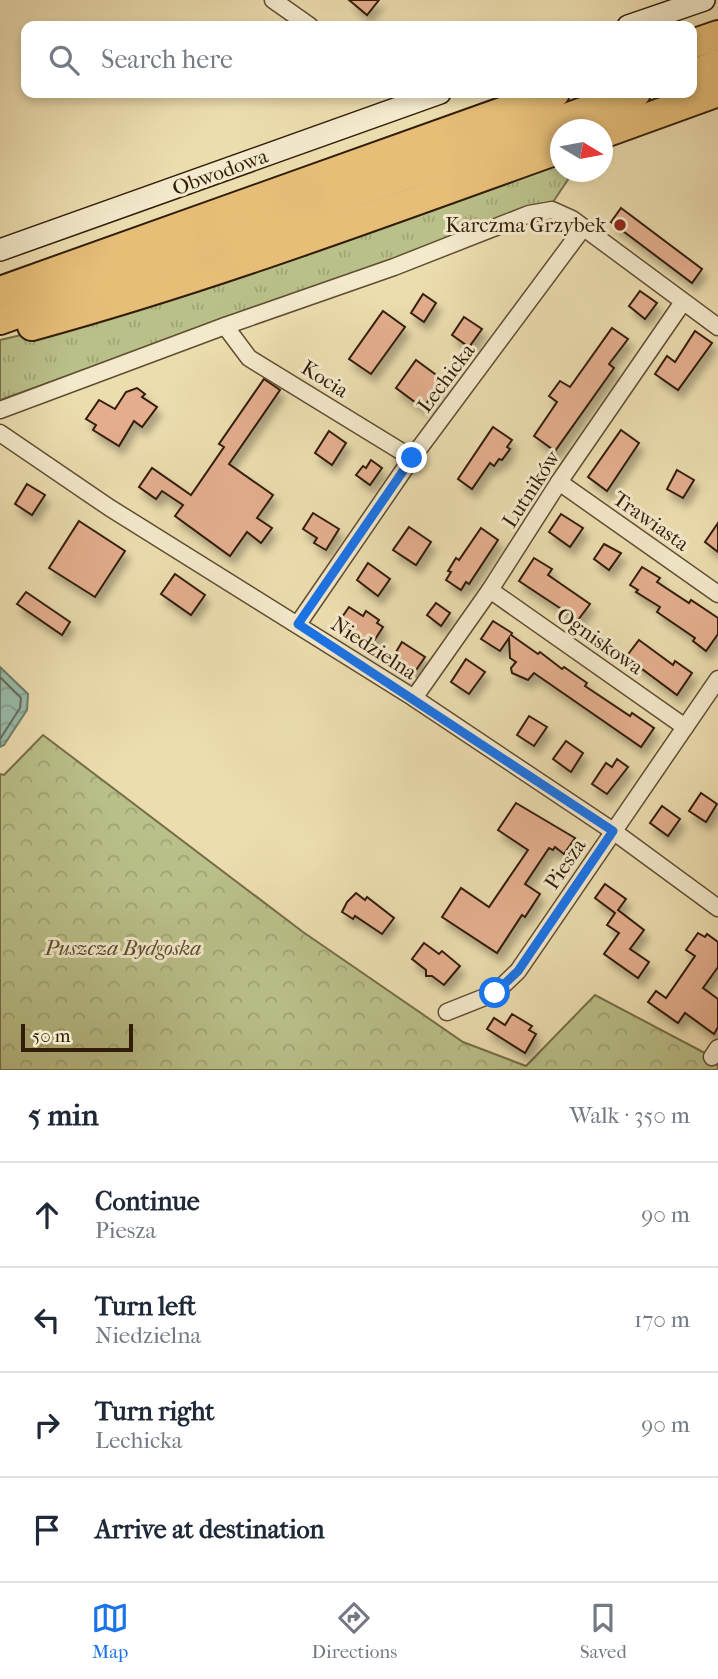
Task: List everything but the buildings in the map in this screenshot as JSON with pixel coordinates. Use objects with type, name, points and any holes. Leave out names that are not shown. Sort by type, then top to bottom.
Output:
[{"type":"highway","points":[[697,42],[718,35]]},
{"type":"highway","points":[[697,72],[718,64]]},
{"type":"highway","points":[[613,130],[718,92]]},
{"type":"highway","points":[[0,292],[541,98]]},
{"type":"highway","points":[[0,320],[622,98]]},
{"type":"highway","points":[[0,334],[106,306],[192,279],[550,153]]},
{"type":"street","points":[[274,0],[303,21]]},
{"type":"street","points":[[643,21],[704,0]]},
{"type":"street","name":"Obwodowa","points":[[0,250],[401,99]]},
{"type":"street","points":[[0,410],[225,326],[394,267],[530,214],[552,210],[572,219],[718,327]]},
{"type":"street","name":"Lechicka","points":[[298,624],[412,458],[583,228]]},
{"type":"street","name":"Lutników","points":[[414,698],[490,590],[559,482],[683,302]]},
{"type":"street","name":"Kocia","points":[[225,326],[249,358],[412,458]]},
{"type":"street","name":"Niedzielna","points":[[0,433],[110,508],[414,698],[613,831],[718,908]]},
{"type":"street","name":"Trawiasta","points":[[559,482],[718,594]]},
{"type":"street","name":"Ogniskowa","points":[[490,590],[685,727]]},
{"type":"street","name":"Piesza","points":[[447,1012],[495,993],[518,971],[718,679]]},
{"type":"green space","points":[[550,167],[550,182],[566,182],[553,202],[0,400],[0,340],[80,321]]},
{"type":"green space","name":"Puszcza Bydgoska","points":[[43,735],[303,932],[463,1042],[526,1066],[595,995],[718,1060],[718,1070],[0,1070],[0,774],[4,775]]},
{"type":"water","points":[[0,667],[28,694],[27,710],[0,747]]},
{"type":"place","name":"Karczma Grzybek","points":[[620,225]]},
{"type":"route","points":[[412,458],[298,624],[613,831],[518,971],[495,993]]}]
